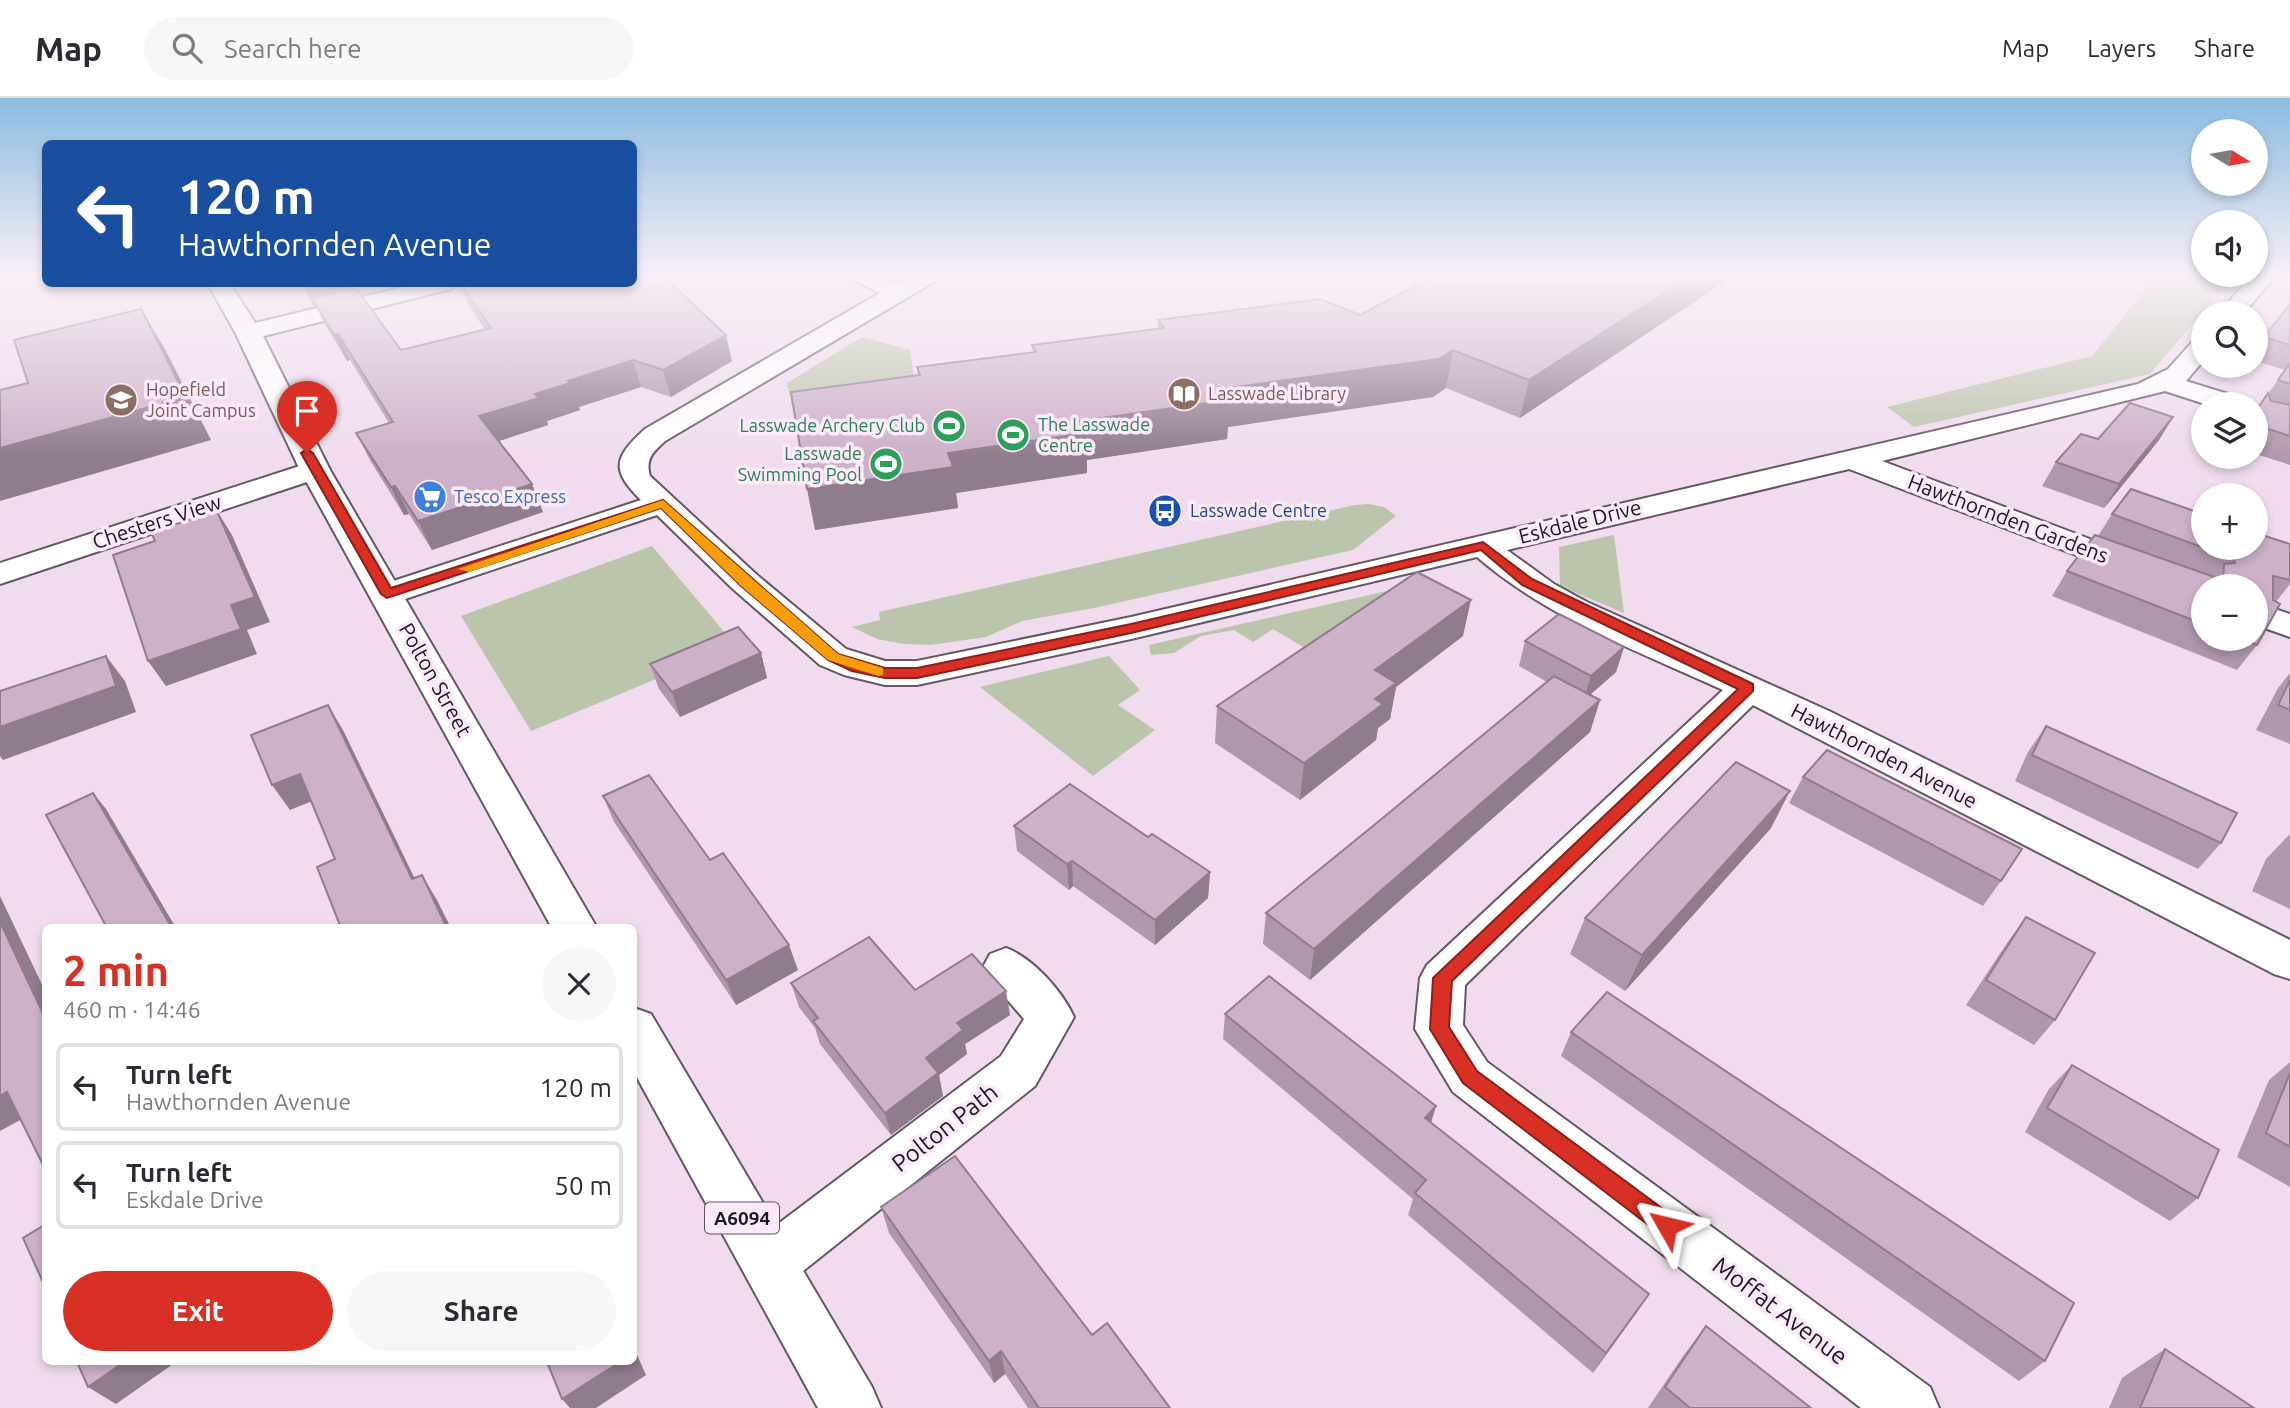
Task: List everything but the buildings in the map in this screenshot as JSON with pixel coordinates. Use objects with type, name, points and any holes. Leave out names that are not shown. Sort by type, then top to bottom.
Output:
[{"type":"street","name":"Polton Street","points":[[250,336],[315,470],[574,924]]},
{"type":"street","name":"Eskdale Drive","points":[[824,336],[655,435],[632,459],[631,469],[637,480],[745,582],[833,657],[857,667],[885,673],[942,670],[1483,546],[2167,383]]},
{"type":"street","points":[[2191,358],[2167,383],[2194,392]]},
{"type":"street","name":"Hawthornden Gardens","points":[[1851,459],[2191,588]]},
{"type":"street","name":"Chesters View","points":[[0,574],[315,470]]},
{"type":"street","points":[[387,594],[663,503]]},
{"type":"street","name":"Hawthornden Avenue","points":[[1483,546],[1527,582],[1748,688],[2290,961]]},
{"type":"street","points":[[2268,618],[2290,626]]},
{"type":"street","name":"Moffat Avenue","points":[[1748,688],[1443,978],[1439,1029],[1470,1077],[1909,1408]]},
{"type":"street","name":"Polton Path","points":[[769,1264],[1018,1071],[1051,1017],[1006,967]]},
{"type":"street","name":"A6094","points":[[637,1033],[851,1408]]},
{"type":"green space","points":[[2108,336],[2182,336],[2150,374],[1914,427],[1887,407],[2092,356]]},
{"type":"green space","points":[[862,337],[910,350],[914,377],[861,411],[795,421],[787,383]]},
{"type":"green space","points":[[1369,504],[1384,507],[1396,516],[1353,550],[1094,608],[1022,621],[986,637],[931,645],[904,644],[877,639],[852,627],[880,620],[879,612]]},
{"type":"green space","points":[[1614,535],[1624,613],[1560,586],[1559,547]]},
{"type":"green space","points":[[652,546],[736,646],[531,731],[461,616]]},
{"type":"green space","points":[[1387,591],[1398,593],[1320,657],[1273,629],[1253,642],[1234,630],[1201,636],[1174,653],[1151,655],[1149,645]]},
{"type":"green space","points":[[1109,656],[1140,690],[1118,705],[1155,730],[1093,776],[980,687]]},
{"type":"slow traffic","points":[[465,569],[663,503],[745,582],[833,657],[878,672]]},
{"type":"place","name":"Lasswade Library","points":[[1184,394]]},
{"type":"place","name":"Hopefield Joint Campus","points":[[121,400]]},
{"type":"place","name":"Lasswade Archery Club","points":[[949,426]]},
{"type":"place","name":"The Lasswade Centre","points":[[1013,435]]},
{"type":"place","name":"Lasswade Swimming Pool","points":[[886,464]]},
{"type":"place","name":"Tesco Express","points":[[430,497]]},
{"type":"place","name":"Lasswade Centre","points":[[1165,511]]},
{"type":"route","points":[[307,453],[387,594],[663,503],[745,582],[833,657],[857,667],[885,673],[917,673],[942,670],[1131,628],[1483,546],[1527,582],[1594,617],[1748,688],[1443,978],[1439,1029],[1470,1077],[1667,1226]]}]
